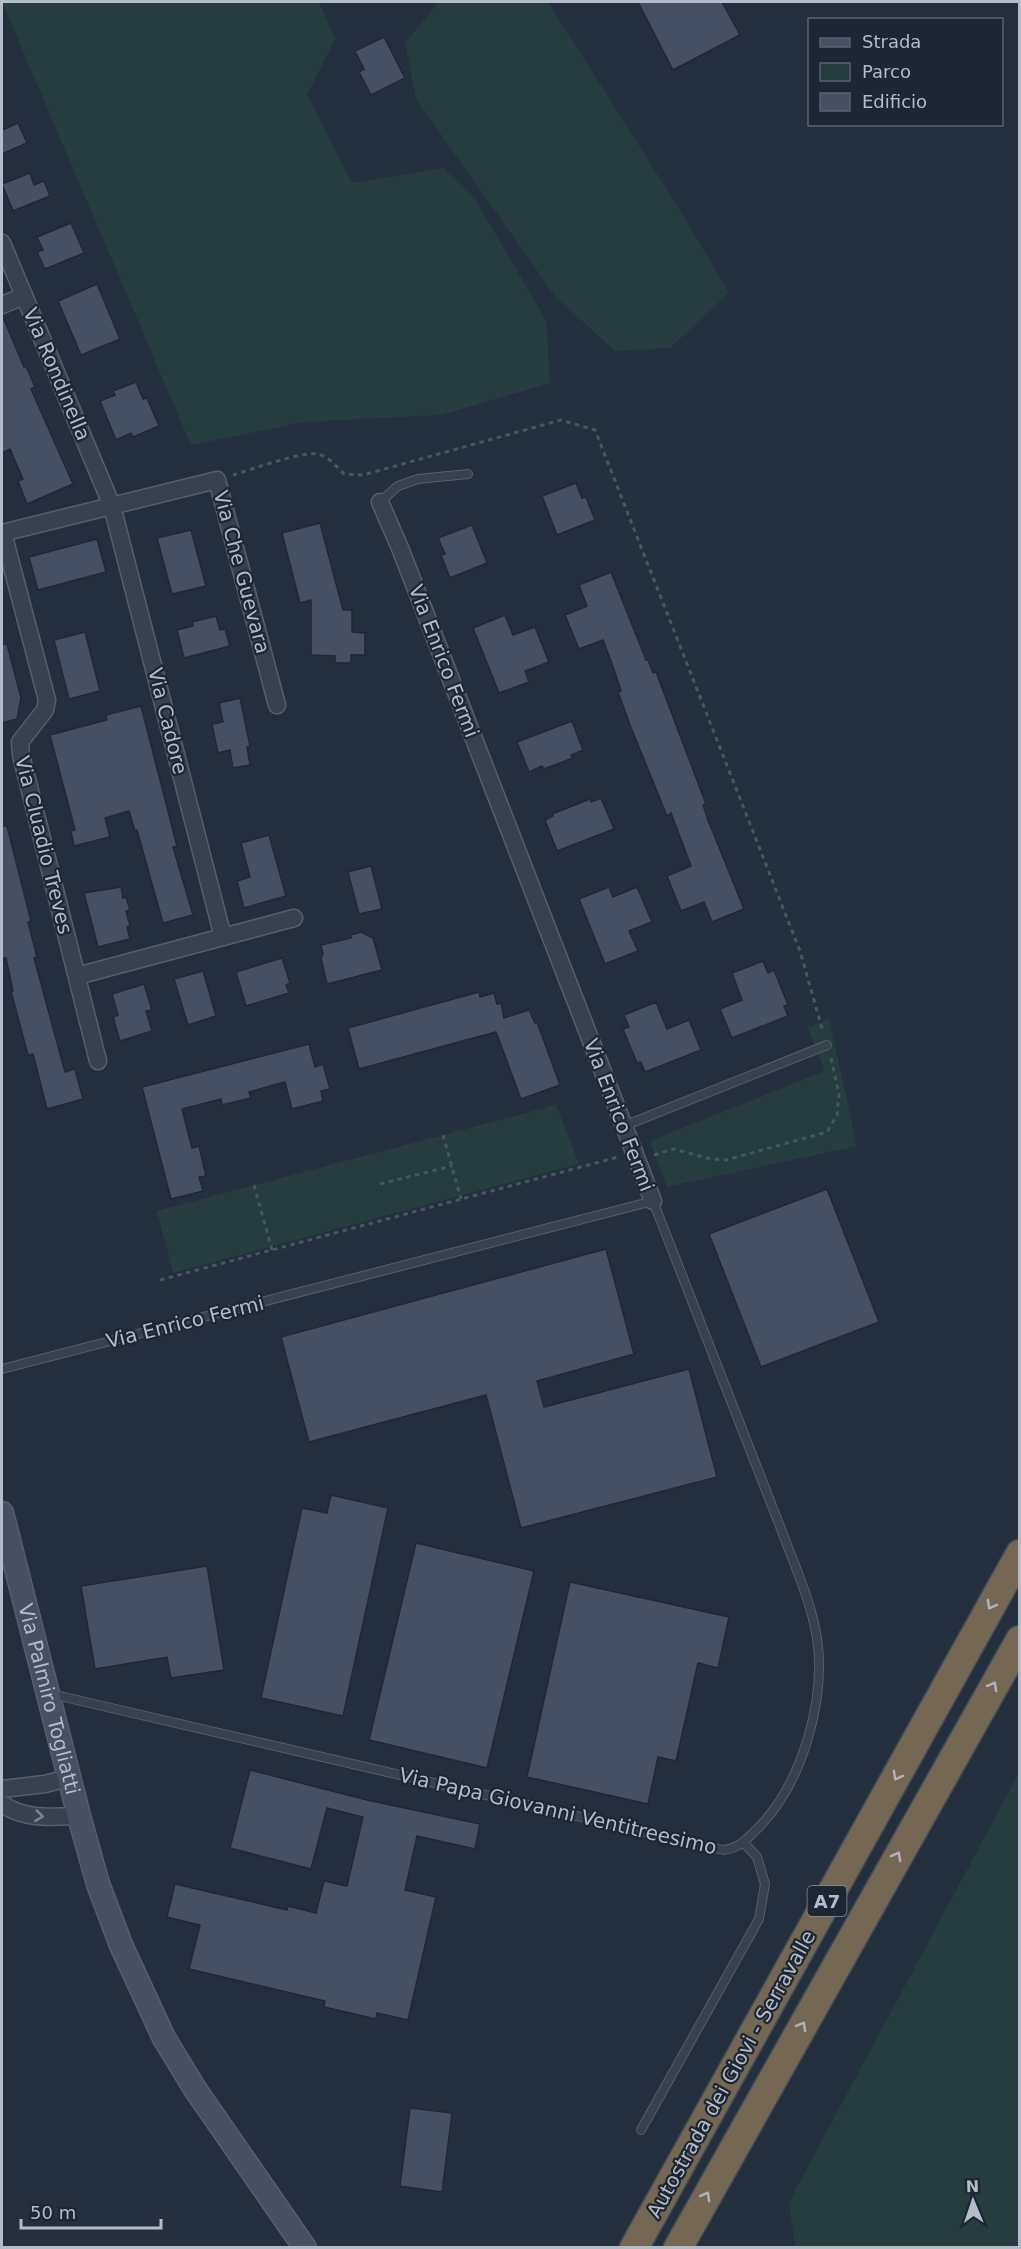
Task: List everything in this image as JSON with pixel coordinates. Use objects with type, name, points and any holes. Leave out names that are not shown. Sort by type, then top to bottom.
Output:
[{"type":"highway","name":"Autostrada dei Giovi - Serravalle","points":[[634,2247],[1020,1554]]},
{"type":"highway","name":"Autostrada dei Giovi - Serravalle","points":[[678,2247],[1020,1640]]},
{"type":"street","name":"Via Rondinella","points":[[2,243],[112,506]]},
{"type":"street","points":[[2,305],[24,296]]},
{"type":"street","name":"Via Che Guevara","points":[[2,533],[217,480],[277,705]]},
{"type":"street","name":"Via Enrico Fermi","points":[[380,502],[400,548],[652,1201]]},
{"type":"street","name":"Via Cadore","points":[[112,506],[223,937]]},
{"type":"street","name":"Via Cluadio Treves","points":[[2,533],[47,700],[45,710],[20,742],[21,755],[98,1060]]},
{"type":"street","points":[[76,976],[294,918]]},
{"type":"street","name":"Via Palmiro Togliatti","points":[[2,1513],[68,1778],[98,1884],[121,1945],[164,2038],[195,2090],[305,2247]]},
{"type":"street","points":[[2,1789],[45,1784],[68,1778]]},
{"type":"street","points":[[2,1804],[30,1816],[49,1818],[79,1815]]},
{"type":"lane","points":[[380,502],[398,486],[418,479],[468,474]]},
{"type":"lane","points":[[624,1126],[827,1045]]},
{"type":"lane","name":"Via Enrico Fermi","points":[[2,1369],[652,1201]]},
{"type":"lane","name":"Via Papa Giovanni Ventitreesimo","points":[[47,1695],[64,1697],[713,1848],[734,1849],[744,1843],[771,1815],[786,1793],[800,1759],[814,1708],[818,1680],[816,1638],[801,1581],[652,1201]]},
{"type":"lane","points":[[641,2130],[759,1919],[765,1884],[758,1857],[744,1843]]},
{"type":"path","points":[[160,1280],[461,1199],[636,1157],[674,1149],[711,1159],[726,1160],[827,1132],[837,1115],[838,1094],[827,1045],[800,951],[595,430],[561,420],[363,476],[344,474],[330,460],[316,454],[283,460],[217,480]]},
{"type":"path","points":[[443,1135],[461,1199]]},
{"type":"path","points":[[380,1184],[452,1166]]},
{"type":"path","points":[[254,1185],[272,1250]]},
{"type":"green space","points":[[2,2],[319,2],[335,39],[307,95],[352,183],[443,168],[476,201],[546,320],[550,383],[441,415],[304,422],[191,445]]},
{"type":"green space","points":[[439,2],[548,2],[678,207],[729,293],[670,348],[615,351],[555,296],[416,99],[405,43]]},
{"type":"green space","points":[[829,1018],[857,1146],[667,1187],[650,1141],[825,1071],[808,1028]]},
{"type":"green space","points":[[556,1105],[579,1164],[173,1273],[157,1211]]},
{"type":"green space","points":[[1019,1773],[1019,2247],[795,2247],[789,2202]]},
{"type":"building","points":[[638,2],[722,2],[740,35],[673,70]]},
{"type":"building","points":[[384,37],[405,78],[371,95],[359,72],[364,69],[355,51]]},
{"type":"building","points":[[18,123],[27,143],[2,154],[2,130]]},
{"type":"building","points":[[30,173],[34,185],[44,181],[50,196],[13,211],[2,184]]},
{"type":"building","points":[[71,223],[84,253],[45,269],[37,252],[43,250],[37,237]]},
{"type":"building","points":[[97,284],[120,339],[81,355],[58,301]]},
{"type":"building","points":[[2,315],[35,387],[31,389],[73,484],[27,504],[18,481],[23,479],[10,449],[2,453]]},
{"type":"building","points":[[136,382],[143,399],[147,398],[159,426],[133,437],[131,433],[116,440],[100,401],[115,395],[113,391]]},
{"type":"building","points":[[576,483],[582,498],[586,497],[595,520],[557,535],[542,496]]},
{"type":"building","points":[[320,523],[343,610],[352,610],[352,632],[365,633],[365,655],[351,655],[351,663],[335,663],[335,656],[311,655],[311,600],[300,603],[282,533]]},
{"type":"building","points":[[472,525],[487,563],[450,578],[441,555],[445,554],[438,538]]},
{"type":"building","points":[[191,530],[206,586],[172,594],[157,538]]},
{"type":"building","points":[[97,539],[106,572],[38,590],[29,557]]},
{"type":"building","points":[[611,572],[646,660],[653,673],[656,672],[706,804],[703,805],[708,820],[744,909],[712,922],[704,902],[681,911],[667,876],[691,866],[671,813],[667,816],[630,725],[603,640],[579,649],[565,615],[587,606],[579,585]]},
{"type":"building","points":[[505,615],[513,635],[535,627],[549,662],[525,671],[529,682],[499,693],[473,628]]},
{"type":"building","points":[[216,616],[220,630],[225,629],[230,646],[184,658],[177,630],[193,626],[192,622]]},
{"type":"building","points":[[85,632],[100,691],[69,699],[54,640]]},
{"type":"building","points":[[7,644],[21,698],[17,719],[2,723],[2,645]]},
{"type":"building","points":[[240,698],[250,746],[247,747],[250,765],[233,768],[230,750],[218,753],[212,724],[223,722],[219,703]]},
{"type":"building","points":[[141,706],[177,846],[173,847],[193,915],[163,923],[137,830],[135,831],[129,811],[105,818],[110,837],[74,846],[71,831],[75,830],[50,735],[107,720],[106,715]]},
{"type":"building","points":[[572,721],[583,750],[571,755],[573,758],[529,772],[517,742]]},
{"type":"building","points":[[601,798],[614,829],[557,851],[545,820],[553,816],[552,814],[590,799],[591,802]]},
{"type":"building","points":[[2,826],[7,826],[31,921],[28,922],[37,957],[34,958],[65,1072],[75,1069],[83,1099],[47,1109],[33,1054],[28,1055],[11,991],[13,991],[6,958],[2,959]]},
{"type":"building","points":[[269,835],[286,896],[244,908],[237,881],[250,877],[241,843]]},
{"type":"building","points":[[371,866],[382,909],[359,914],[348,872]]},
{"type":"building","points":[[121,887],[123,898],[126,897],[130,910],[126,911],[130,926],[127,927],[130,939],[98,947],[84,893]]},
{"type":"building","points":[[609,887],[613,897],[637,887],[652,922],[629,931],[638,951],[605,964],[579,899]]},
{"type":"building","points":[[361,932],[373,938],[382,970],[327,984],[321,958],[323,954],[321,945],[351,938],[351,935]]},
{"type":"building","points":[[282,958],[290,983],[286,985],[289,993],[246,1006],[236,972]]},
{"type":"building","points":[[763,961],[768,973],[774,970],[788,1005],[784,1006],[788,1016],[732,1038],[720,1009],[742,1000],[732,973]]},
{"type":"building","points":[[203,971],[216,1016],[188,1025],[174,979]]},
{"type":"building","points":[[144,984],[152,1010],[146,1011],[152,1031],[120,1041],[113,1017],[118,1015],[112,994]]},
{"type":"building","points":[[479,992],[480,997],[494,993],[497,1004],[501,1003],[504,1018],[529,1010],[535,1023],[537,1022],[560,1085],[521,1099],[496,1032],[359,1069],[348,1028]]},
{"type":"building","points":[[656,1002],[667,1029],[689,1020],[701,1050],[645,1072],[641,1062],[637,1063],[623,1029],[629,1027],[624,1015]]},
{"type":"building","points":[[309,1044],[315,1067],[323,1064],[330,1089],[321,1091],[323,1101],[292,1109],[285,1082],[249,1092],[251,1098],[222,1105],[221,1099],[182,1109],[192,1148],[199,1146],[206,1176],[199,1177],[203,1191],[171,1199],[142,1087]]},
{"type":"building","points":[[827,1189],[879,1322],[761,1367],[709,1234]]},
{"type":"building","points":[[606,1249],[634,1354],[537,1381],[544,1407],[689,1369],[717,1477],[521,1528],[486,1395],[309,1442],[281,1337]]},
{"type":"building","points":[[331,1495],[388,1508],[343,1716],[261,1698],[302,1508],[327,1513]]},
{"type":"building","points":[[416,1543],[534,1571],[487,1768],[369,1740]]},
{"type":"building","points":[[207,1566],[224,1670],[171,1678],[167,1657],[95,1669],[81,1586]]},
{"type":"building","points":[[570,1582],[729,1617],[718,1668],[698,1663],[676,1761],[658,1757],[648,1804],[527,1777]]},
{"type":"building","points":[[250,1770],[367,1800],[480,1824],[475,1849],[417,1836],[405,1890],[436,1897],[408,2020],[377,2013],[376,2019],[324,2007],[325,2001],[189,1969],[200,1925],[167,1917],[175,1884],[287,1910],[288,1906],[316,1913],[324,1881],[347,1886],[363,1817],[327,1808],[311,1869],[230,1848]]},
{"type":"building","points":[[410,2108],[452,2113],[442,2192],[400,2186]]}]
